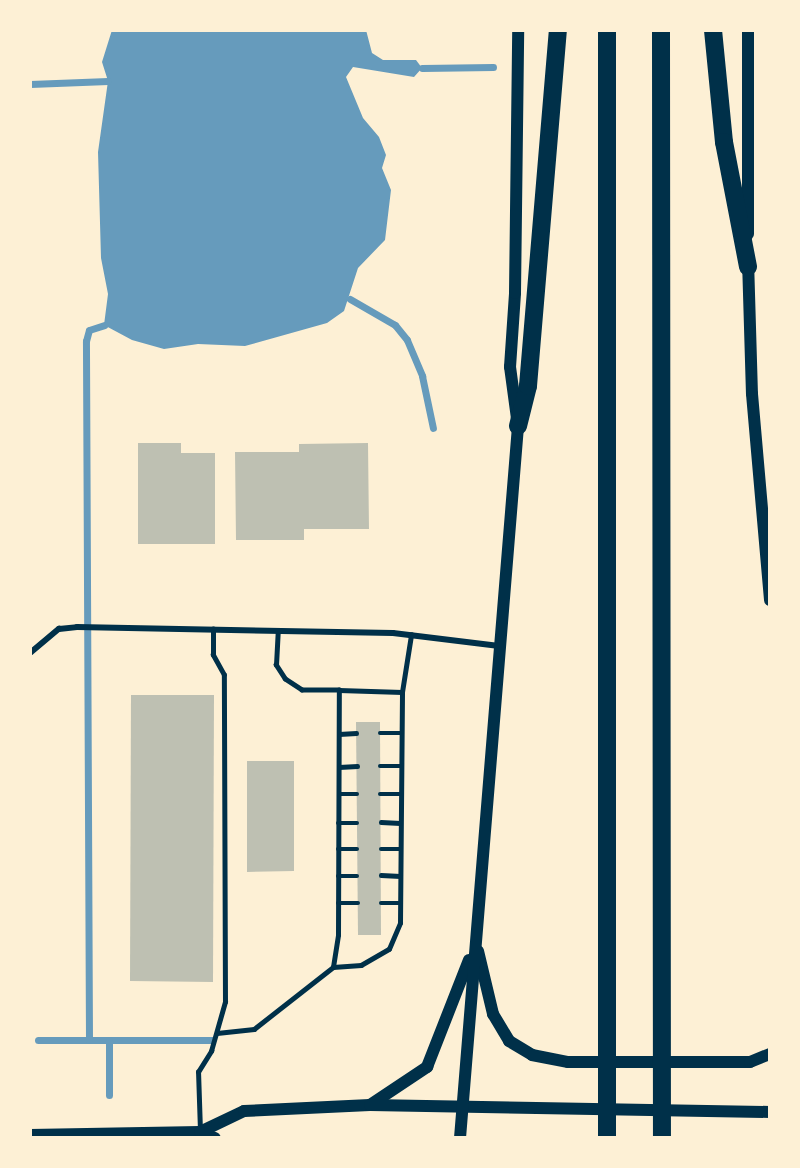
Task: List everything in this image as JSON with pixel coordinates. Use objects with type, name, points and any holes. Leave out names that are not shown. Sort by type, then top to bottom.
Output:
[{"type":"highway","points":[[518,426],[528,386],[558,30]]},
{"type":"highway","points":[[606,1138],[607,30]]},
{"type":"highway","points":[[661,30],[662,1138]]},
{"type":"highway","points":[[713,30],[724,142],[748,267]]},
{"type":"main road","points":[[460,1138],[518,426],[510,367],[515,293],[518,30]]},
{"type":"main road","points":[[748,30],[748,267],[764,473],[770,600]]},
{"type":"main road","points":[[476,942],[493,1014],[509,1041],[532,1055],[568,1062],[750,1062],[770,1054]]},
{"type":"main road","points":[[370,1105],[427,1067],[476,942]]},
{"type":"main road","points":[[200,1135],[244,1111],[370,1105],[770,1112]]},
{"type":"main road","points":[[30,1135],[200,1135],[215,1138]]},
{"type":"street","points":[[30,653],[59,629],[213,629],[411,635],[499,646]]},
{"type":"lane","points":[[200,1135],[198,1072],[217,1033],[225,1002],[224,675],[213,655],[213,629]]},
{"type":"lane","points":[[278,631],[276,665],[285,679],[302,690],[402,692]]},
{"type":"lane","points":[[217,1033],[254,1029],[333,967],[361,965],[389,949],[400,923],[402,692],[411,635]]},
{"type":"lane","points":[[333,967],[338,903],[339,690]]},
{"type":"lane","points":[[339,734],[356,733]]},
{"type":"lane","points":[[380,733],[402,733]]},
{"type":"lane","points":[[339,766],[357,766]]},
{"type":"lane","points":[[380,766],[401,766]]},
{"type":"lane","points":[[339,794],[357,794]]},
{"type":"lane","points":[[380,794],[401,794]]},
{"type":"lane","points":[[381,822],[400,823]]},
{"type":"lane","points":[[338,823],[357,823]]},
{"type":"lane","points":[[338,849],[357,849]]},
{"type":"lane","points":[[381,849],[400,849]]},
{"type":"lane","points":[[381,875],[400,876]]},
{"type":"lane","points":[[338,876],[357,876]]},
{"type":"lane","points":[[338,903],[358,903]]},
{"type":"lane","points":[[381,903],[399,903]]},
{"type":"water","points":[[112,30],[366,30],[372,53],[383,60],[416,60],[422,68],[414,77],[353,67],[346,77],[363,118],[379,137],[386,155],[382,168],[391,190],[385,240],[358,268],[344,311],[327,323],[245,346],[198,344],[164,349],[132,340],[104,325],[108,294],[101,258],[98,152],[108,81],[102,62]]},
{"type":"building","points":[[138,443],[181,443],[181,453],[215,453],[215,544],[138,544]]},
{"type":"building","points":[[368,443],[369,529],[304,529],[304,540],[236,540],[235,452],[299,452],[299,444]]},
{"type":"building","points":[[131,695],[214,695],[213,982],[130,981]]},
{"type":"building","points":[[356,722],[380,722],[381,935],[358,935]]},
{"type":"building","points":[[247,761],[294,761],[294,871],[247,872]]},
{"type":"waterway","points":[[422,68],[493,67]]},
{"type":"waterway","points":[[30,84],[108,81]]},
{"type":"waterway","points":[[350,299],[395,325],[407,340],[422,376],[433,428]]},
{"type":"waterway","points":[[89,1040],[86,341],[89,330],[104,325]]},
{"type":"waterway","points":[[38,1040],[212,1040]]},
{"type":"waterway","points":[[109,1040],[109,1095]]}]
